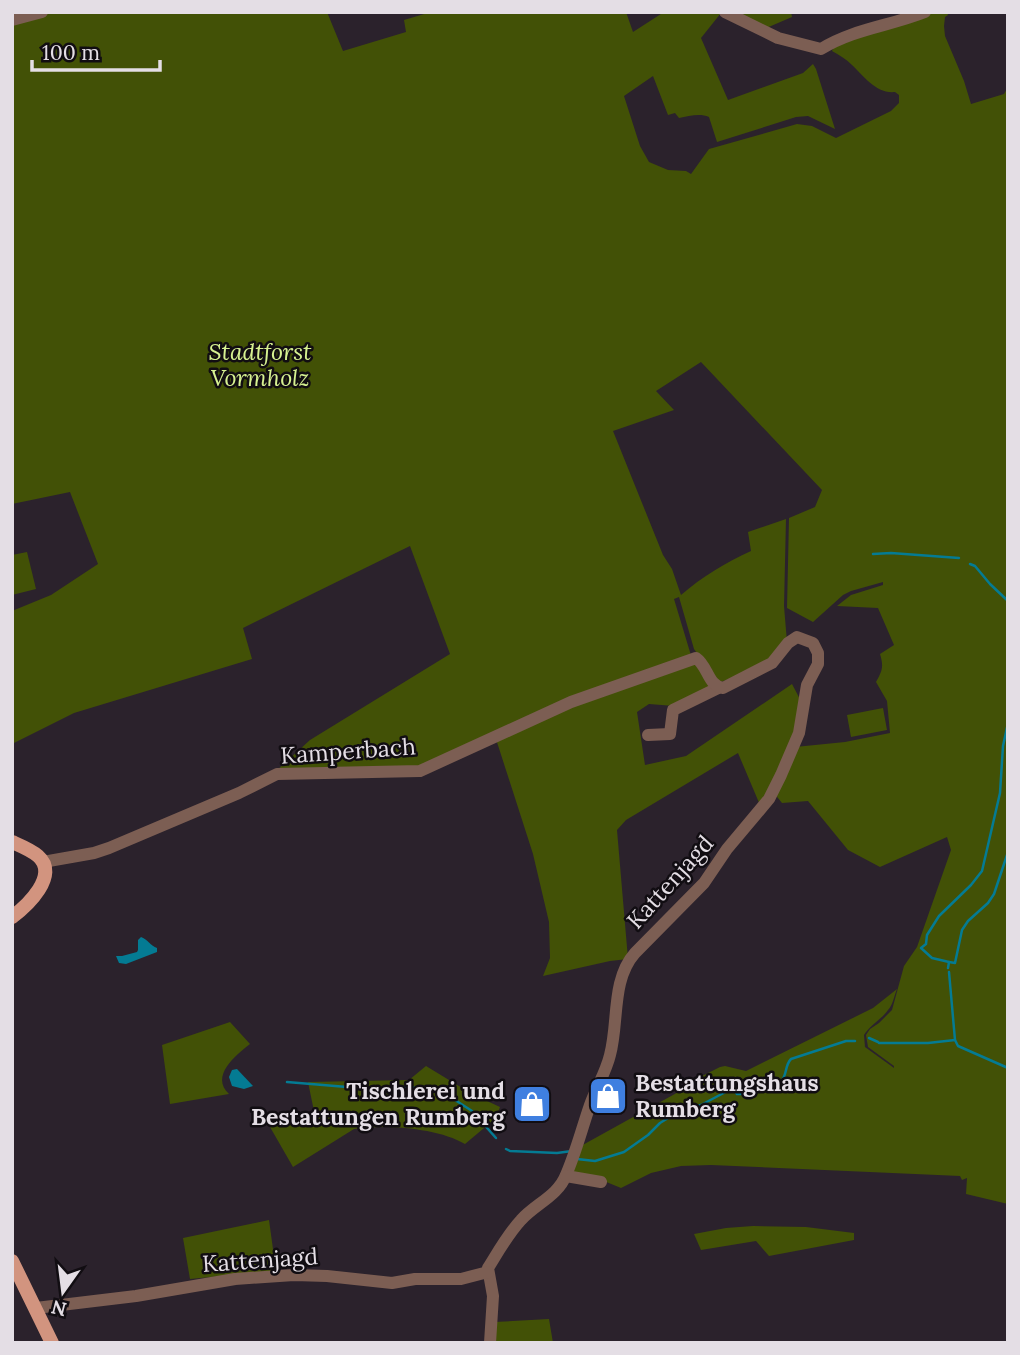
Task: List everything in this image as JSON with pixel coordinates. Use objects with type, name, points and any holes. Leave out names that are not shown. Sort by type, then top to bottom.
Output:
[{"type":"main road","points":[[12,842],[37,855],[43,862],[45,875],[42,885],[29,902],[12,917]]},
{"type":"main road","points":[[12,1261],[52,1343]]},
{"type":"street","points":[[12,20],[42,12]]},
{"type":"street","points":[[725,12],[778,38],[821,49],[838,39],[925,12]]},
{"type":"street","name":"Kattenjagd","points":[[36,1308],[136,1296],[213,1281],[248,1278],[316,1275],[392,1283],[415,1279],[461,1279],[488,1272],[488,1268],[523,1217],[548,1198],[566,1176],[611,1054],[619,989],[626,965],[704,883],[727,849],[769,799],[782,775],[799,733],[807,685],[818,664],[818,653],[813,643],[797,637],[788,643],[772,663],[731,685],[718,688]]},
{"type":"street","name":"Kamperbach","points":[[43,862],[109,848],[277,774],[420,771],[571,702],[696,658],[701,661],[718,688]]},
{"type":"street","points":[[648,735],[670,734],[673,710],[718,688]]},
{"type":"street","points":[[566,1176],[601,1182]]},
{"type":"street","points":[[488,1272],[493,1297],[490,1343]]},
{"type":"green space","name":"Stadtforst Vormholz","points":[[12,12],[327,12],[343,51],[406,32],[404,20],[431,12],[626,12],[633,32],[664,12],[719,12],[721,13],[701,38],[728,100],[803,73],[813,64],[835,129],[808,116],[796,117],[717,142],[709,117],[698,115],[679,118],[675,113],[668,115],[653,76],[624,96],[640,146],[649,162],[668,170],[691,174],[709,149],[797,124],[812,126],[836,138],[891,111],[899,103],[899,95],[882,90],[871,83],[832,51],[836,43],[908,22],[931,12],[947,12],[945,36],[971,104],[1004,94],[1008,87],[1008,1204],[966,1194],[967,1178],[962,1180],[960,1176],[681,1166],[651,1173],[621,1188],[599,1179],[571,1175],[579,1147],[691,1085],[690,1082],[725,1066],[746,1071],[873,1008],[897,989],[890,1008],[864,1035],[865,1047],[894,1068],[868,1047],[866,1035],[892,1010],[904,966],[917,947],[951,850],[947,837],[880,867],[848,850],[808,801],[782,803],[774,793],[795,747],[845,742],[890,733],[887,701],[876,682],[882,669],[880,654],[894,645],[878,608],[837,606],[851,595],[883,585],[883,582],[843,595],[813,622],[787,608],[789,518],[815,507],[822,490],[701,362],[656,391],[674,410],[613,431],[681,595],[714,570],[751,551],[748,532],[786,519],[784,606],[787,642],[763,666],[718,683],[694,649],[679,597],[674,599],[693,662],[713,687],[674,706],[649,704],[637,712],[645,765],[686,756],[792,684],[802,703],[799,727],[760,805],[738,753],[626,820],[617,830],[628,959],[543,976],[550,958],[549,922],[533,854],[495,736],[419,769],[276,771],[310,740],[450,654],[410,546],[243,628],[252,659],[74,713],[12,744],[12,611],[51,595],[98,564],[70,492],[12,504]]},
{"type":"green space","points":[[729,12],[791,12],[792,17],[764,29]]},
{"type":"green space","points":[[27,552],[36,589],[12,595],[12,555]]},
{"type":"green space","points":[[883,708],[887,730],[851,737],[847,715]]},
{"type":"green space","points":[[230,1022],[250,1044],[232,1060],[223,1073],[224,1087],[229,1094],[170,1104],[162,1045]]},
{"type":"green space","points":[[426,1066],[472,1094],[500,1107],[496,1118],[465,1144],[426,1131],[381,1127],[354,1129],[293,1167],[270,1127],[316,1121],[308,1082],[409,1080]]},
{"type":"green space","points":[[269,1220],[276,1271],[190,1279],[183,1238]]},
{"type":"green space","points":[[753,1226],[806,1227],[854,1233],[854,1240],[769,1256],[756,1241],[701,1250],[694,1234]]},
{"type":"green space","points":[[549,1319],[553,1343],[491,1343],[494,1322]]},
{"type":"water","points":[[141,937],[157,948],[157,952],[126,964],[119,963],[116,956],[137,952],[138,940]]},
{"type":"water","points":[[237,1069],[253,1086],[244,1089],[232,1086],[229,1077],[232,1070]]},
{"type":"waterway","points":[[873,554],[959,558]]},
{"type":"waterway","points":[[970,564],[1008,601]]},
{"type":"waterway","name":"Kamperbach","points":[[948,968],[949,962],[932,958],[921,948],[926,944],[927,935],[939,916],[982,871],[1000,793],[1003,746],[1008,723]]},
{"type":"waterway","points":[[949,962],[955,963],[962,930],[994,894],[1008,852]]},
{"type":"waterway","name":"Kamperbach","points":[[949,972],[955,1040],[958,1046],[1008,1068]]},
{"type":"waterway","points":[[869,1038],[878,1042]]},
{"type":"waterway","points":[[879,1043],[955,1040]]},
{"type":"waterway","points":[[577,1159],[595,1161],[624,1152],[673,1115],[701,1105],[733,1088],[737,1094],[741,1094],[779,1083],[784,1078],[791,1059],[846,1041],[855,1041]]},
{"type":"waterway","points":[[287,1082],[371,1089],[410,1087],[436,1092],[452,1098],[472,1111],[496,1138]]},
{"type":"waterway","points":[[506,1149],[557,1153],[572,1151]]},
{"type":"place","name":"Bestattungshaus Rumberg","points":[[608,1096]]},
{"type":"place","name":"Tischlerei und Bestattungen Rumberg","points":[[532,1104]]}]
